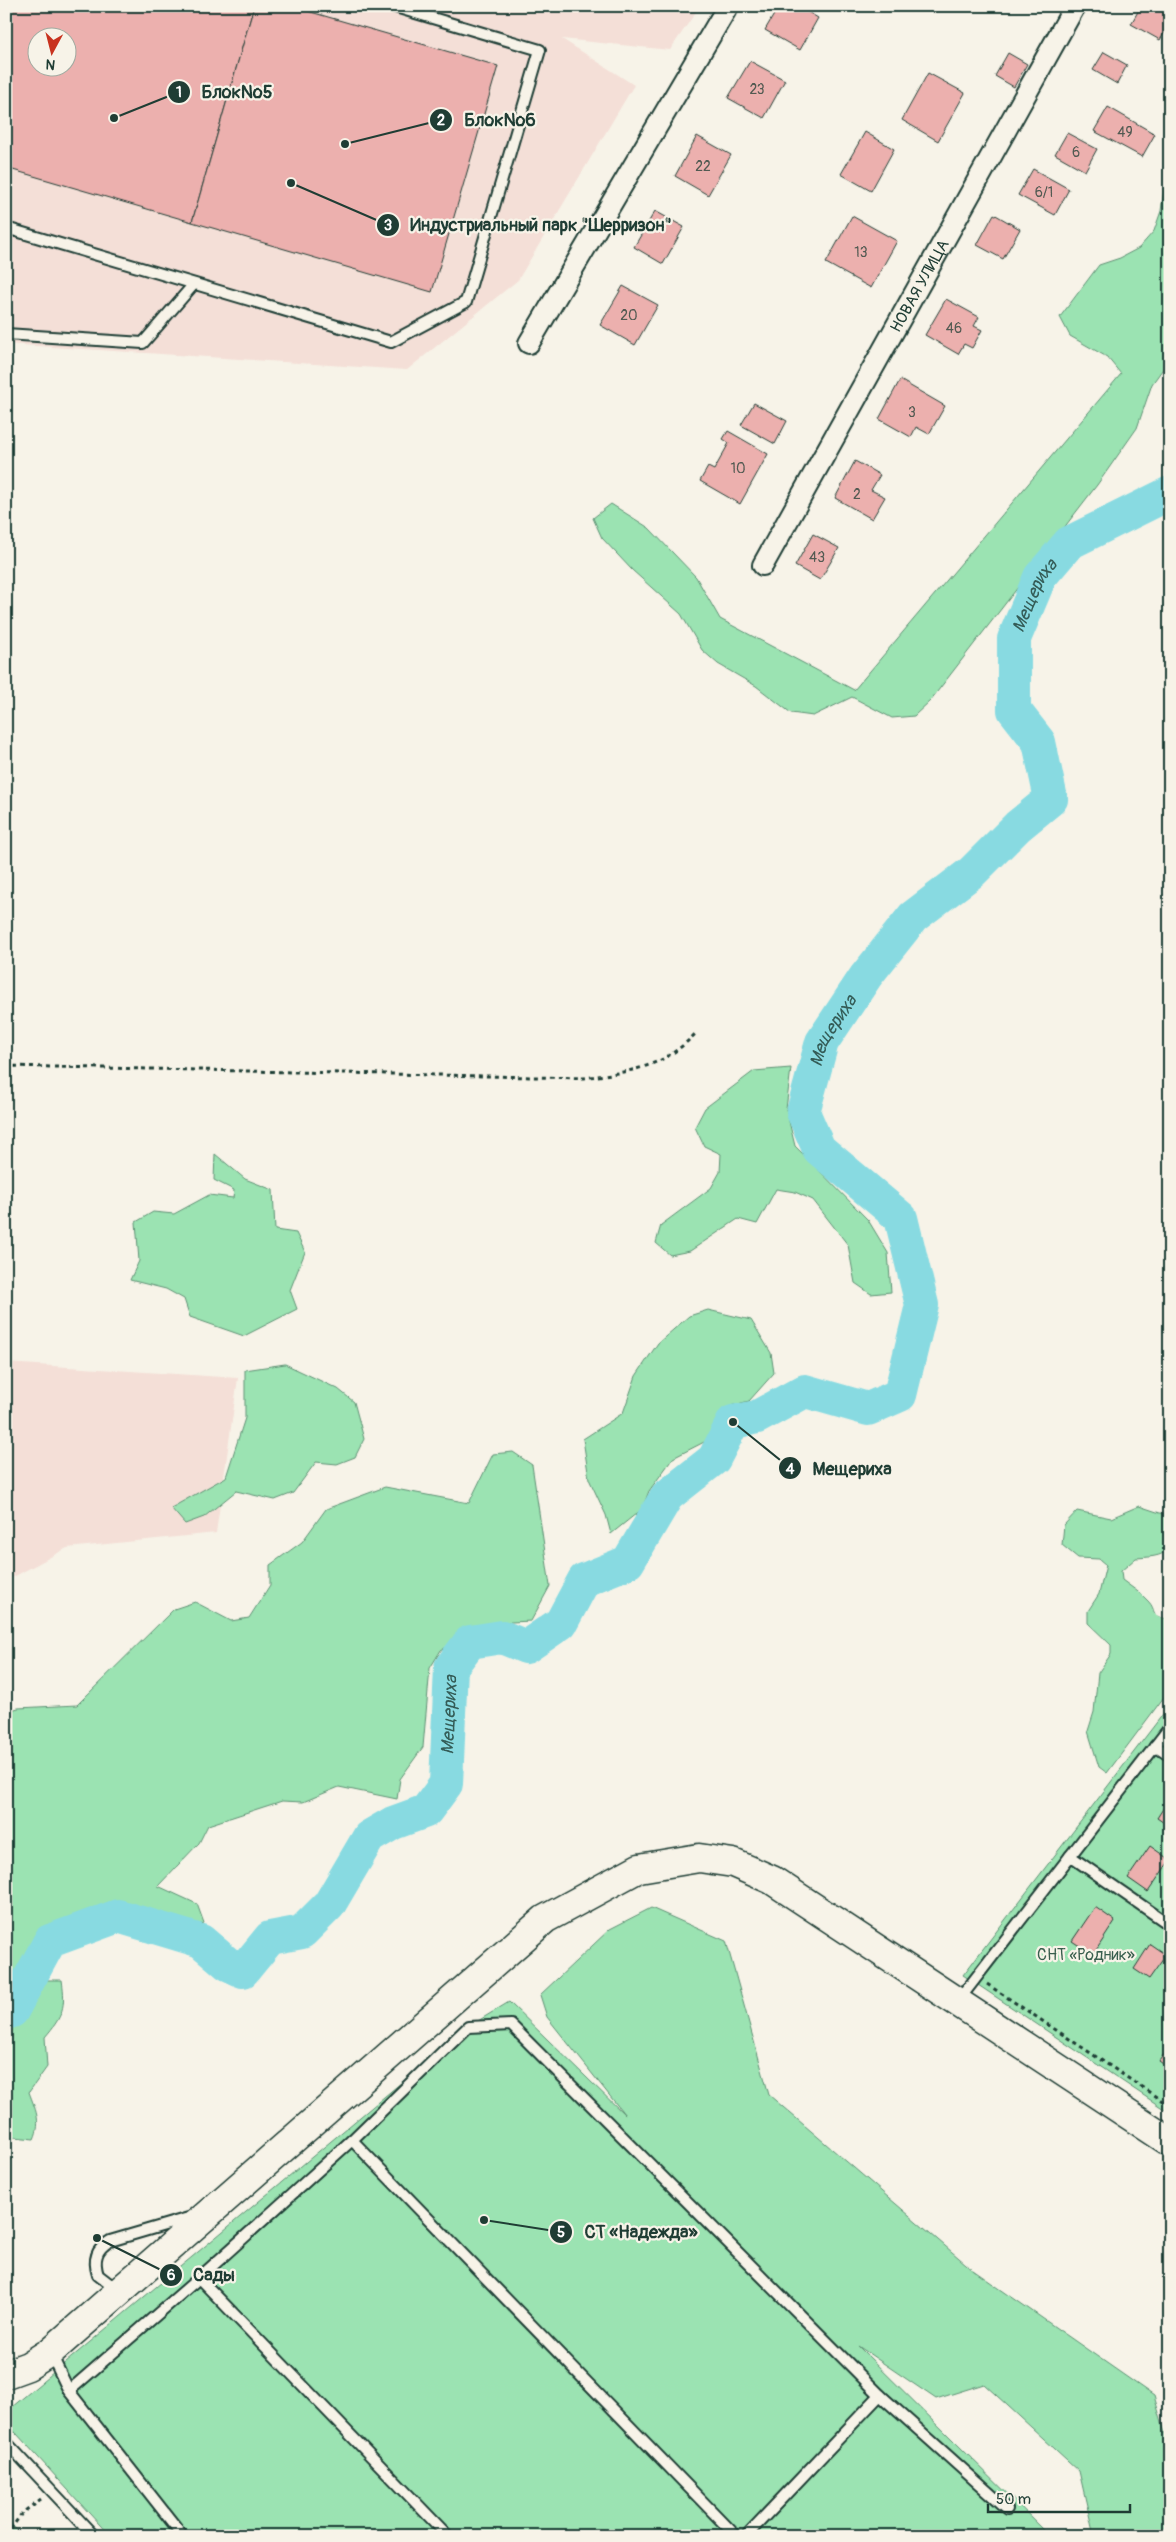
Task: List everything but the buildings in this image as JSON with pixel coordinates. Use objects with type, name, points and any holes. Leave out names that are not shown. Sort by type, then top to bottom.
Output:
[{"type":"street","points":[[529,343],[728,6]]},
{"type":"street","name":"НОВАЯ УЛИЦА","points":[[763,565],[1075,6]]},
{"type":"street","points":[[6,2374],[28,2366],[50,2352],[545,1919],[639,1868],[700,1858],[733,1863],[772,1880],[1170,2142]]},
{"type":"lane","points":[[6,228],[391,342],[466,302],[540,50],[392,6]]},
{"type":"lane","points":[[6,334],[143,343],[194,284]]},
{"type":"lane","points":[[958,2001],[1170,1728]]},
{"type":"lane","points":[[1155,1746],[1170,1756]]},
{"type":"lane","points":[[1070,1856],[1170,1925]]},
{"type":"lane","points":[[68,2391],[199,2278],[352,2140],[468,2027],[510,2026],[880,2395],[1007,2509]]},
{"type":"lane","points":[[352,2140],[736,2536]]},
{"type":"lane","points":[[133,2279],[120,2285],[111,2285],[103,2281],[98,2275],[95,2259],[103,2245],[110,2241],[210,2212]]},
{"type":"lane","points":[[199,2278],[448,2536]]},
{"type":"lane","points":[[50,2352],[68,2391],[184,2536]]},
{"type":"lane","points":[[746,2536],[880,2395]]},
{"type":"lane","points":[[6,2442],[94,2536]]},
{"type":"path","points":[[6,1066],[584,1078],[638,1070],[680,1050],[696,1033]]},
{"type":"path","points":[[976,1977],[1170,2106]]},
{"type":"path","points":[[6,2536],[22,2513],[52,2491]]},
{"type":"shaded area","points":[[6,6],[700,6],[670,50],[562,39],[634,85],[518,280],[407,370],[6,344]]},
{"type":"shaded area","points":[[6,1363],[238,1378],[216,1533],[67,1548],[6,1581]]},
{"type":"green space","points":[[1170,181],[1170,359],[1152,384],[1137,428],[1097,485],[930,701],[914,716],[892,718],[852,697],[813,716],[791,713],[756,686],[718,664],[702,650],[681,614],[632,570],[602,538],[593,518],[611,504],[649,528],[696,577],[720,619],[854,690],[1121,374],[1107,357],[1070,336],[1060,317],[1099,265],[1120,258],[1139,248],[1154,231],[1161,211],[1164,189]]},
{"type":"green space","points":[[791,1068],[786,1109],[795,1146],[868,1220],[888,1253],[891,1292],[871,1294],[855,1283],[848,1245],[813,1200],[795,1192],[776,1189],[757,1224],[738,1219],[690,1251],[670,1255],[656,1243],[661,1225],[711,1188],[720,1172],[721,1154],[704,1146],[695,1127],[705,1108],[754,1071]]},
{"type":"green space","points":[[215,1154],[245,1179],[273,1190],[275,1230],[296,1233],[305,1252],[290,1290],[297,1309],[244,1336],[190,1317],[184,1299],[166,1289],[130,1280],[139,1261],[136,1222],[153,1212],[174,1214],[209,1195],[233,1198],[234,1190],[214,1180]]},
{"type":"green space","points":[[708,1310],[751,1320],[771,1353],[774,1373],[749,1401],[730,1406],[708,1440],[673,1458],[649,1491],[642,1509],[611,1534],[606,1515],[589,1479],[583,1439],[623,1413],[636,1376],[658,1343],[689,1316]]},
{"type":"green space","points":[[285,1364],[338,1389],[354,1402],[364,1439],[355,1457],[337,1464],[316,1462],[293,1493],[275,1500],[236,1491],[204,1517],[185,1524],[171,1508],[226,1477],[245,1418],[245,1370]]},
{"type":"green space","points":[[513,1452],[532,1465],[550,1586],[531,1621],[492,1623],[441,1650],[430,1668],[423,1747],[400,1779],[397,1799],[339,1787],[303,1802],[282,1801],[208,1825],[199,1843],[158,1886],[197,1904],[204,1923],[187,1930],[113,1908],[38,1936],[6,1988],[6,1712],[18,1708],[77,1705],[174,1609],[195,1602],[231,1621],[249,1618],[270,1585],[270,1565],[302,1542],[326,1509],[385,1487],[469,1503],[493,1454]]},
{"type":"green space","points":[[1139,1506],[1160,1513],[1170,1514],[1170,1543],[1168,1548],[1158,1555],[1136,1558],[1121,1571],[1122,1580],[1145,1598],[1156,1615],[1170,1619],[1170,1689],[1107,1773],[1099,1767],[1088,1731],[1094,1712],[1098,1673],[1111,1654],[1111,1645],[1088,1623],[1088,1611],[1099,1594],[1106,1565],[1099,1559],[1078,1558],[1062,1545],[1064,1525],[1077,1511],[1111,1518]]},
{"type":"green space","name":"СНТ «Родник»","points":[[1170,1705],[1170,2113],[963,1975]]},
{"type":"green space","points":[[651,1908],[726,1941],[769,2095],[973,2270],[1154,2396],[1170,2450],[1170,2536],[1094,2536],[1079,2471],[984,2384],[936,2399],[858,2346],[1050,2536],[110,2536],[6,2422],[6,2412],[468,2027],[509,2002],[625,2115],[547,2017],[540,1995],[610,1929]]},
{"type":"green space","points":[[43,1980],[62,1980],[64,1997],[62,2011],[56,2023],[45,2037],[47,2067],[29,2092],[37,2115],[36,2133],[34,2139],[14,2137],[6,2151],[6,2024],[17,2020]]},
{"type":"green space","points":[[6,2509],[9,2521],[21,2536],[6,2536]]},
{"type":"waterway","name":"Мещериха","points":[[6,2013],[12,2011],[50,1941],[118,1916],[201,1941],[228,1964],[243,1971],[270,1938],[302,1932],[329,1905],[369,1837],[393,1823],[426,1811],[446,1784],[451,1667],[470,1642],[502,1637],[526,1647],[561,1623],[584,1580],[628,1562],[667,1496],[714,1459],[733,1422],[757,1417],[805,1391],[868,1409],[900,1395],[922,1305],[901,1218],[819,1149],[803,1112],[822,1042],[866,976],[913,917],[972,872],[1018,826],[1051,799],[1039,742],[1014,710],[1014,639],[1040,577],[1069,543],[1170,493]]},
{"type":"place","name":"Блок№5","points":[[114,118]]},
{"type":"place","name":"Блок№6","points":[[345,144]]},
{"type":"place","name":"Индустриальный парк \"Шерризон\"","points":[[291,183]]},
{"type":"place","name":"Мещериха","points":[[733,1422]]},
{"type":"place","name":"СТ «Надежда»","points":[[484,2220]]},
{"type":"place","name":"Сады","points":[[97,2238]]}]
